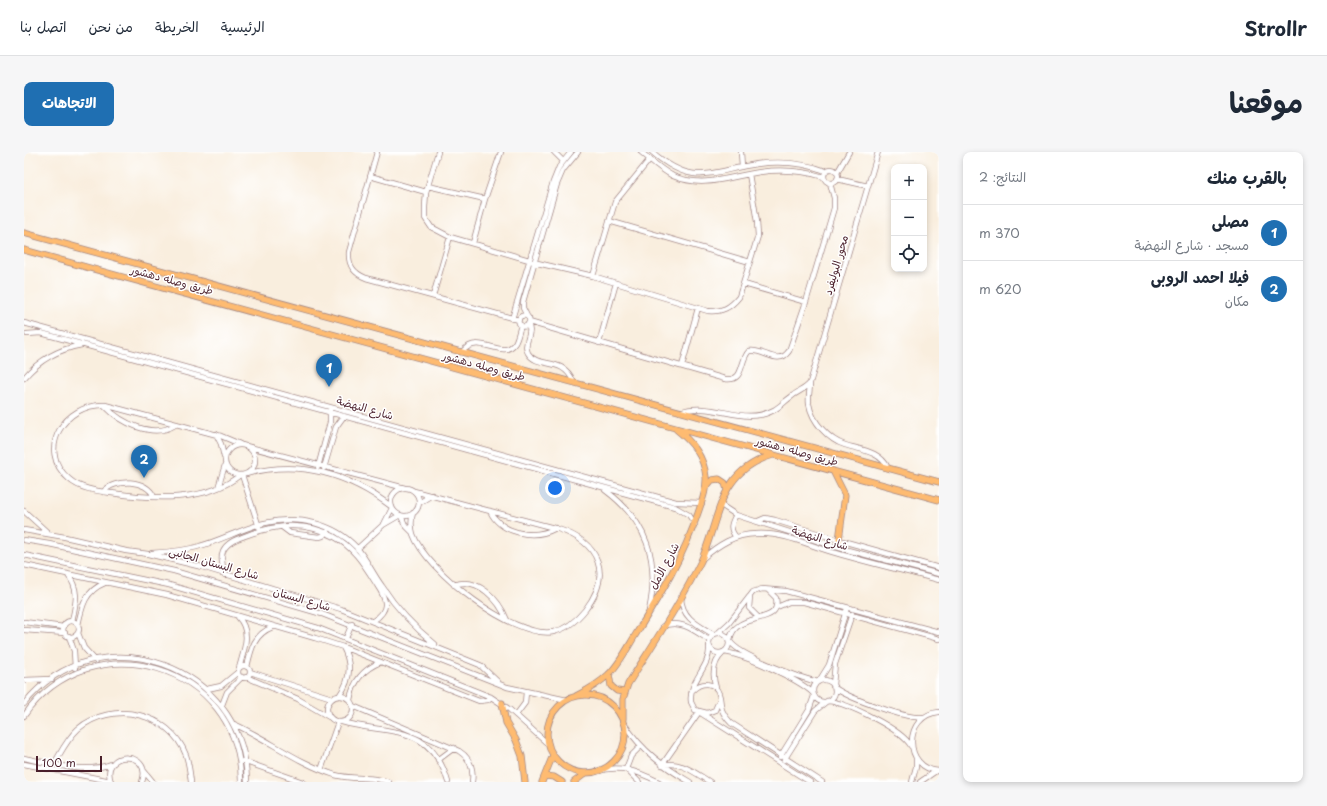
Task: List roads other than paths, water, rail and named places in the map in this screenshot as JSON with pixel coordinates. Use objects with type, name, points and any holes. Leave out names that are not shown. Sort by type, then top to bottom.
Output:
[{"type":"main road","name":"طريق وصله دهشور","points":[[24,233],[573,381],[680,412],[939,482]]},
{"type":"main road","name":"طريق وصله دهشور","points":[[24,250],[939,500]]},
{"type":"main road","name":"شارع الأمل","points":[[576,696],[594,687],[609,674],[648,616],[680,559],[695,524],[706,488],[705,473],[701,458],[690,441],[674,428]]},
{"type":"main road","points":[[623,719],[625,692],[628,684],[681,598],[701,560],[727,490],[734,479],[745,468],[759,460],[774,455]]},
{"type":"main road","points":[[833,471],[845,495],[839,540]]},
{"type":"main road","points":[[706,488],[712,480],[719,479],[725,483],[727,490]]},
{"type":"main road","points":[[609,674],[611,686],[617,691],[625,692]]},
{"type":"main road","points":[[595,695],[604,698],[612,704],[623,719],[625,725],[625,740],[620,754],[609,766],[596,772],[586,773],[568,768],[552,755],[548,744],[547,731],[550,718],[557,707],[576,696],[595,695]]},
{"type":"main road","points":[[502,703],[506,723],[516,740],[522,756],[525,782]]},
{"type":"main road","points":[[542,782],[552,755]]},
{"type":"main road","points":[[574,782],[586,773]]},
{"type":"main road","points":[[545,776],[554,777],[562,782]]},
{"type":"street","points":[[377,152],[349,252],[350,265],[359,276],[512,318],[525,326],[529,323],[729,380],[740,374],[749,351],[753,350],[777,358],[785,356],[789,351],[806,302],[834,208],[834,198],[830,183],[824,178],[806,172],[783,170],[749,174],[717,182],[692,181],[668,173],[641,152]]},
{"type":"street","points":[[438,152],[426,192],[424,212],[428,223],[435,231],[450,237],[531,261],[593,276],[698,308],[717,312],[726,309],[739,297],[757,243],[758,229],[749,174]]},
{"type":"street","points":[[473,243],[485,199],[501,152]]},
{"type":"street","points":[[554,152],[563,161]]},
{"type":"street","points":[[571,152],[563,161],[553,182],[531,261],[523,302],[531,330],[526,343],[526,349],[531,357],[563,368],[570,374],[573,381]]},
{"type":"street","points":[[512,318],[559,176],[567,163],[578,152]]},
{"type":"street","points":[[652,152],[671,166],[692,174],[715,174],[764,163],[806,165],[826,171],[832,170],[837,173]]},
{"type":"street","points":[[741,152],[742,167]]},
{"type":"street","points":[[837,179],[837,173],[849,152]]},
{"type":"street","name":"محور البوليفرد","points":[[878,152],[810,382],[809,397],[812,413],[824,431],[843,445],[878,455],[888,468]]},
{"type":"street","points":[[593,276],[617,198],[650,159]]},
{"type":"street","points":[[824,178],[826,171]]},
{"type":"street","points":[[370,176],[426,192]]},
{"type":"street","points":[[830,183],[837,179],[868,186]]},
{"type":"street","points":[[428,186],[485,199]]},
{"type":"street","points":[[609,221],[750,262]]},
{"type":"street","points":[[433,296],[450,237]]},
{"type":"street","points":[[599,343],[616,283]]},
{"type":"street","points":[[744,284],[806,302]]},
{"type":"street","points":[[682,366],[698,308]]},
{"type":"street","points":[[462,351],[477,343],[505,349],[512,346],[516,340],[522,316],[526,316]]},
{"type":"street","name":"شارع النهضة","points":[[24,323],[84,343]]},
{"type":"street","points":[[26,335],[32,326]]},
{"type":"street","name":"شارع النهضة","points":[[26,335],[41,333],[84,343],[572,476],[602,487],[675,507],[684,512],[695,524]]},
{"type":"street","points":[[516,340],[526,343]]},
{"type":"street","points":[[24,378],[36,366],[54,354],[84,343]]},
{"type":"street","points":[[680,412],[700,408],[739,416],[760,415],[775,410],[792,396],[805,388],[810,382]]},
{"type":"street","points":[[105,405],[123,420],[145,428],[162,430],[176,425]]},
{"type":"street","points":[[225,464],[231,473],[243,475],[262,470],[286,468],[320,471],[354,483],[374,494],[400,515],[405,525],[412,532],[416,542],[429,560],[454,585],[507,620],[531,631],[546,633],[568,627],[576,620],[594,596],[600,573],[598,562],[593,552],[582,539],[556,528],[432,495],[414,492],[405,488],[322,465],[246,446],[216,434],[176,425],[105,405],[88,406],[72,414],[61,427],[56,438],[55,448],[59,467],[69,479],[81,487],[103,492],[154,497],[188,495],[218,488],[243,475],[253,468],[255,460],[253,451],[246,446]]},
{"type":"street","points":[[322,465],[330,426],[330,410]]},
{"type":"street","name":"شارع النهضة","points":[[330,410],[344,416],[676,502],[702,502]]},
{"type":"street","points":[[320,471],[336,427],[344,416]]},
{"type":"street","points":[[216,434],[221,444],[225,464],[218,488]]},
{"type":"street","points":[[224,458],[230,448],[240,444]]},
{"type":"street","points":[[243,475],[260,530]]},
{"type":"street","points":[[103,492],[115,484],[134,483],[147,487],[154,497]]},
{"type":"street","points":[[602,487],[630,513],[640,527],[647,543],[652,560],[652,578],[648,616]]},
{"type":"street","points":[[383,525],[392,508],[391,499],[395,493],[405,488]]},
{"type":"street","points":[[414,492],[418,503]]},
{"type":"street","points":[[412,532],[413,513],[418,503],[432,495]]},
{"type":"street","name":"شارع النهضة","points":[[721,505],[736,515],[864,554],[939,574]]},
{"type":"street","points":[[24,511],[49,534]]},
{"type":"street","points":[[490,511],[498,523],[522,533],[540,534],[556,528]]},
{"type":"street","points":[[357,549],[383,525],[400,515],[413,513]]},
{"type":"street","points":[[736,515],[731,525],[733,534],[736,537]]},
{"type":"street","points":[[758,521],[765,518],[775,520],[839,540],[939,568]]},
{"type":"street","points":[[148,554],[198,547],[258,525],[292,520],[315,523],[329,527],[345,537],[357,549],[393,602],[417,628],[439,648]]},
{"type":"street","points":[[225,575],[222,560],[226,546],[234,540],[260,530],[282,527],[304,527],[326,533],[344,543],[356,554],[384,596],[386,602],[384,610],[373,621]]},
{"type":"street","points":[[326,533],[329,527]]},
{"type":"street","name":"شارع البستان الجانبى","points":[[24,530],[148,554],[341,609],[480,665],[489,672],[499,684]]},
{"type":"street","name":"شارع النهضة","points":[[701,560],[717,547],[736,537],[755,534],[776,535],[939,580]]},
{"type":"street","name":"شارع البستان","points":[[24,540],[174,571],[273,600],[352,624],[499,684],[526,692],[567,700]]},
{"type":"street","points":[[863,560],[864,554]]},
{"type":"street","points":[[24,555],[46,558],[169,586],[318,628],[346,638],[502,703],[548,744]]},
{"type":"street","points":[[44,568],[46,558]]},
{"type":"street","points":[[24,565],[167,595],[343,647],[479,701],[488,700],[491,698]]},
{"type":"street","points":[[929,577],[931,572]]},
{"type":"street","points":[[66,574],[73,582],[77,593],[72,622]]},
{"type":"street","points":[[97,666],[95,660],[84,648],[78,633],[78,625],[84,600],[91,591],[105,583]]},
{"type":"street","points":[[454,585],[468,583],[482,589],[499,604],[507,620]]},
{"type":"street","points":[[766,589],[774,594],[777,603],[776,607],[767,617],[758,617],[739,626],[731,634],[728,648],[723,652],[714,667],[714,682],[716,689],[724,714],[731,723],[822,782]]},
{"type":"street","points":[[810,782],[699,712],[690,702],[695,681],[709,657],[709,640],[729,623],[750,596],[757,590],[766,589],[794,593],[939,632]]},
{"type":"street","points":[[273,600],[276,591]]},
{"type":"street","points":[[750,596],[749,608],[751,612],[758,617]]},
{"type":"street","points":[[681,598],[683,608],[688,617],[716,633],[726,634],[736,649],[795,675],[818,681],[827,680],[834,687],[847,695],[912,718],[924,717]]},
{"type":"street","points":[[776,607],[789,602],[804,602],[939,639]]},
{"type":"street","points":[[777,760],[809,710],[814,686],[829,666],[847,607]]},
{"type":"street","points":[[782,764],[815,712],[833,697],[836,664],[854,609]]},
{"type":"street","points":[[237,616],[244,625],[247,636],[239,670],[244,677],[298,699],[340,722],[402,732],[420,741],[438,760],[448,782]]},
{"type":"street","points":[[24,622],[64,627]]},
{"type":"street","points":[[64,627],[68,622],[78,625]]},
{"type":"street","points":[[346,638],[352,624]]},
{"type":"street","points":[[663,626],[673,624],[683,625],[709,640]]},
{"type":"street","points":[[64,627],[74,651],[77,673]]},
{"type":"street","points":[[273,627],[262,632],[254,642],[247,667],[250,672],[332,698],[339,696],[350,700],[353,706],[351,716],[340,722],[321,770]]},
{"type":"street","points":[[315,638],[318,628]]},
{"type":"street","points":[[24,630],[73,636],[78,633]]},
{"type":"street","points":[[709,646],[716,653],[723,652],[737,655],[793,679],[813,694],[818,700],[847,705],[899,732],[911,746],[916,758],[924,767],[937,771]]},
{"type":"street","points":[[339,696],[346,684],[349,672],[348,659],[343,647]]},
{"type":"street","points":[[24,704],[52,679],[75,667],[95,660],[119,657],[154,661],[176,669],[207,689],[222,705],[234,724],[242,744],[246,761],[248,782]]},
{"type":"street","points":[[350,700],[357,679],[368,668],[381,662]]},
{"type":"street","points":[[24,716],[48,691],[77,673],[97,666],[111,664],[137,664],[174,674],[201,692],[219,711],[230,732],[240,761],[241,782]]},
{"type":"street","points":[[207,689],[221,686],[243,666],[247,667]]},
{"type":"street","points":[[174,674],[176,669]]},
{"type":"street","points":[[222,705],[227,692],[250,672]]},
{"type":"street","points":[[24,680],[52,679]]},
{"type":"street","points":[[693,690],[696,686],[705,684],[716,689]]},
{"type":"street","points":[[516,715],[526,703],[526,692]]},
{"type":"street","points":[[330,717],[327,706],[332,698]]},
{"type":"street","points":[[699,712],[711,712],[718,706],[720,698]]},
{"type":"street","points":[[353,706],[454,748],[464,754],[471,764],[472,782]]},
{"type":"street","points":[[911,746],[912,733],[919,721],[924,717],[938,711]]},
{"type":"street","points":[[662,765],[699,712]]},
{"type":"street","points":[[54,764],[69,739],[78,729],[90,721],[117,713],[132,713],[145,716],[158,722],[170,731],[186,754],[191,782]]},
{"type":"street","points":[[234,724],[321,770],[344,777],[389,782]]},
{"type":"street","points":[[625,725],[641,746],[662,765],[690,782]]},
{"type":"street","points":[[626,769],[631,756],[641,746]]},
{"type":"street","points":[[438,760],[454,748]]},
{"type":"street","points":[[24,758],[82,769],[101,767],[114,763],[123,757],[134,758],[142,766],[153,782]]},
{"type":"street","points":[[912,782],[916,767],[916,758]]},
{"type":"street","points":[[240,761],[246,761],[303,782]]},
{"type":"street","points":[[24,764],[111,781],[110,771],[114,763]]},
{"type":"street","points":[[662,765],[669,763],[680,765],[710,782]]},
{"type":"street","points":[[596,772],[610,768],[626,769],[635,771],[659,782]]},
{"type":"street","points":[[626,769],[639,782]]},
{"type":"street","points":[[142,782],[144,771]]},
{"type":"street","points":[[920,782],[937,771]]},
{"type":"place","name":"مصلى","points":[[329,387]]},
{"type":"place","name":"فيلا احمد الروبى","points":[[144,478]]}]
